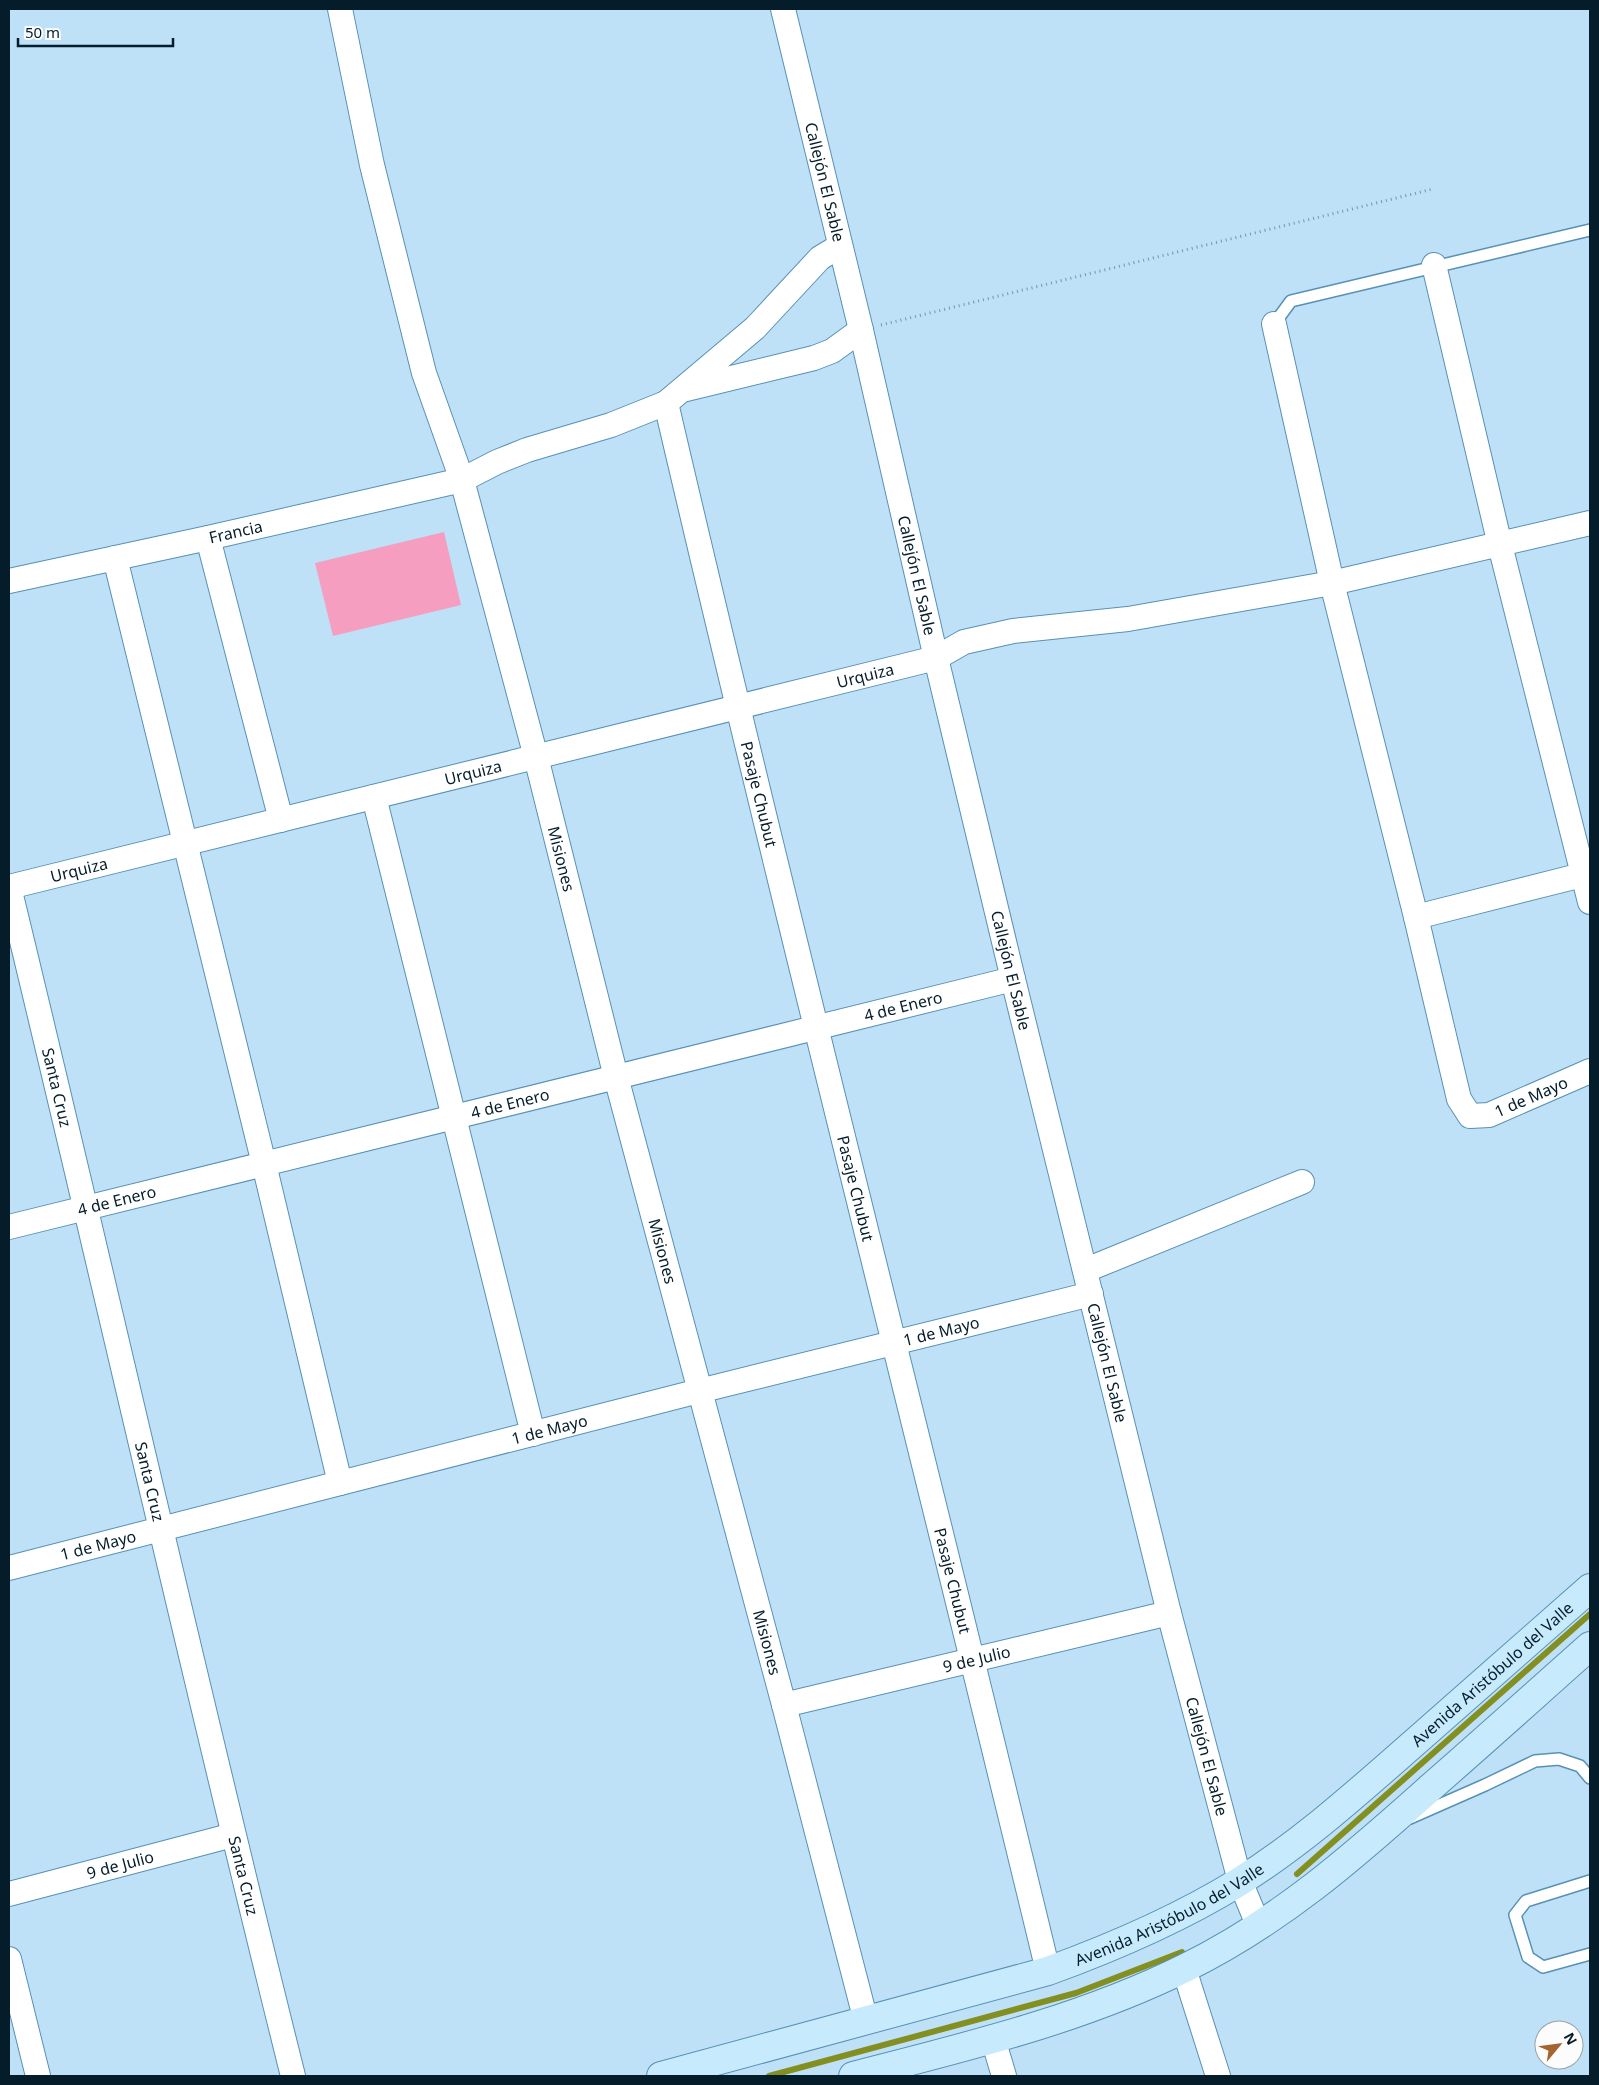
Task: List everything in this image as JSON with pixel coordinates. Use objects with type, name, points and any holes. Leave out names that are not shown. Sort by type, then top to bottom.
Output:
[{"type":"main road","name":"Avenida Aristóbulo del Valle","points":[[661,2076],[1048,1972],[1101,1952],[1189,1911],[1240,1882],[1298,1842],[1343,1805],[1590,1588]]},
{"type":"main road","points":[[853,2076],[993,2039],[1083,2011],[1184,1969],[1259,1927],[1351,1859],[1590,1646]]},
{"type":"street","name":"Misiones","points":[[340,9],[372,165],[424,373],[462,480],[536,757],[616,1077],[784,1705],[866,2021]]},
{"type":"street","name":"Callejón El Sable","points":[[782,9],[861,330],[936,658],[1013,979],[1169,1613],[1240,1882],[1259,1927]]},
{"type":"street","points":[[674,397],[755,328],[820,258],[840,246]]},
{"type":"street","points":[[1434,265],[1500,545],[1587,874],[1590,902]]},
{"type":"street","points":[[1274,324],[1332,583],[1416,917],[1587,874]]},
{"type":"street","points":[[674,397],[814,358],[832,351],[861,330]]},
{"type":"street","name":"Francia","points":[[9,581],[462,480],[519,453],[611,426],[674,397]]},
{"type":"street","name":"Pasaje Chubut","points":[[674,397],[737,707],[973,1660],[1048,1972]]},
{"type":"street","name":"Urquiza","points":[[9,887],[936,658],[964,642],[1013,631],[1128,619],[1332,583],[1590,523]]},
{"type":"street","points":[[208,538],[281,820]]},
{"type":"street","points":[[115,558],[264,1164],[340,1483]]},
{"type":"street","points":[[374,797],[533,1434]]},
{"type":"street","name":"Santa Cruz","points":[[9,887],[233,1835],[293,2076]]},
{"type":"street","name":"1 de Mayo","points":[[1416,917],[1459,1100],[1470,1116],[1489,1114],[1590,1071]]},
{"type":"street","name":"4 de Enero","points":[[9,1227],[1013,979]]},
{"type":"street","points":[[1086,1270],[1302,1182]]},
{"type":"street","name":"1 de Mayo","points":[[9,1568],[699,1391],[1091,1294]]},
{"type":"street","name":"9 de Julio","points":[[784,1705],[1169,1613]]},
{"type":"street","name":"9 de Julio","points":[[9,1894],[233,1835]]},
{"type":"street","points":[[9,1959],[38,2076]]},
{"type":"street","points":[[1184,1969],[1218,2076]]},
{"type":"street","points":[[993,2039],[1004,2076]]},
{"type":"lane","points":[[1274,324],[1291,301],[1434,265],[1590,230]]},
{"type":"lane","points":[[1385,1829],[1535,1761],[1558,1759],[1580,1766],[1590,1778]]},
{"type":"lane","points":[[1590,1881],[1526,1901],[1515,1915],[1528,1957],[1543,1967],[1590,1954]]},
{"type":"path","points":[[861,330],[1432,189]]},
{"type":"shaded area","points":[[444,532],[461,605],[333,636],[315,563]]},
{"type":"waterway","points":[[1297,1874],[1590,1614]]},
{"type":"waterway","points":[[769,2076],[1076,1993],[1182,1952]]}]
